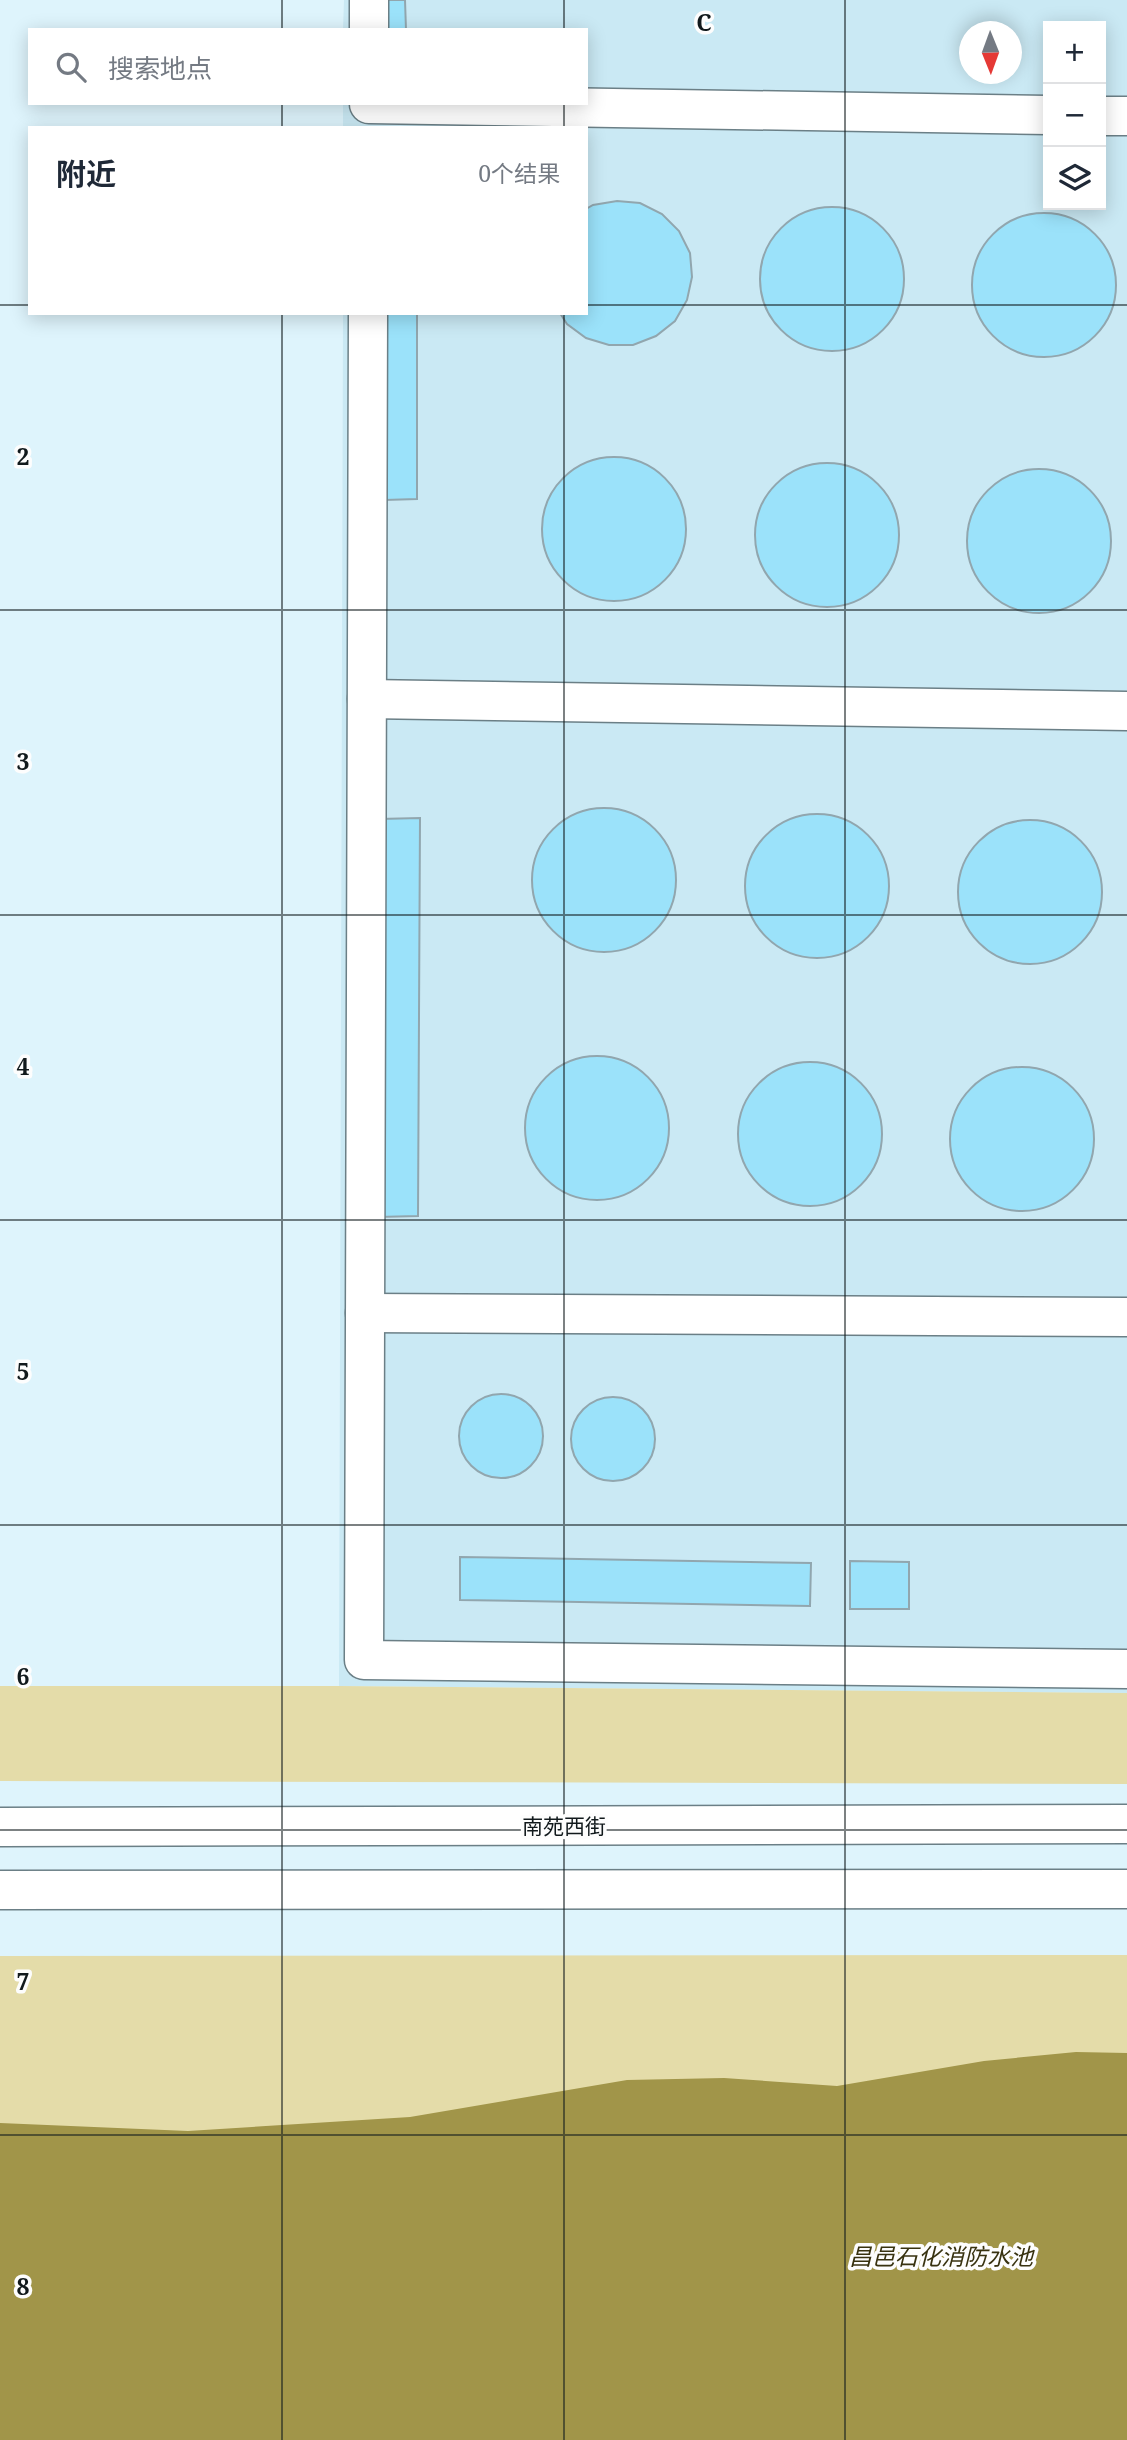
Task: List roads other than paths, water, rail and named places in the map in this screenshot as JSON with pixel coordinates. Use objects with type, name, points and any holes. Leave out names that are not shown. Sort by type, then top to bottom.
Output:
[{"type":"main road","points":[[369,0],[369,28]]},
{"type":"main road","points":[[369,105],[369,126]]},
{"type":"main road","points":[[431,105],[1043,115]]},
{"type":"main road","points":[[1106,116],[1127,116]]},
{"type":"main road","points":[[368,315],[364,1660],[1127,1670]]},
{"type":"main road","points":[[367,699],[1127,711]]},
{"type":"main road","points":[[365,1313],[1127,1317]]},
{"type":"main road","name":"南苑西街","points":[[0,1827],[1127,1825]]},
{"type":"main road","points":[[0,1890],[1127,1889]]},
{"type":"water","name":"昌邑石化消防水池","points":[[1076,2052],[1127,2053],[1127,2440],[0,2440],[0,2123],[188,2131],[410,2117],[627,2080],[724,2078],[837,2086],[984,2061]]}]
